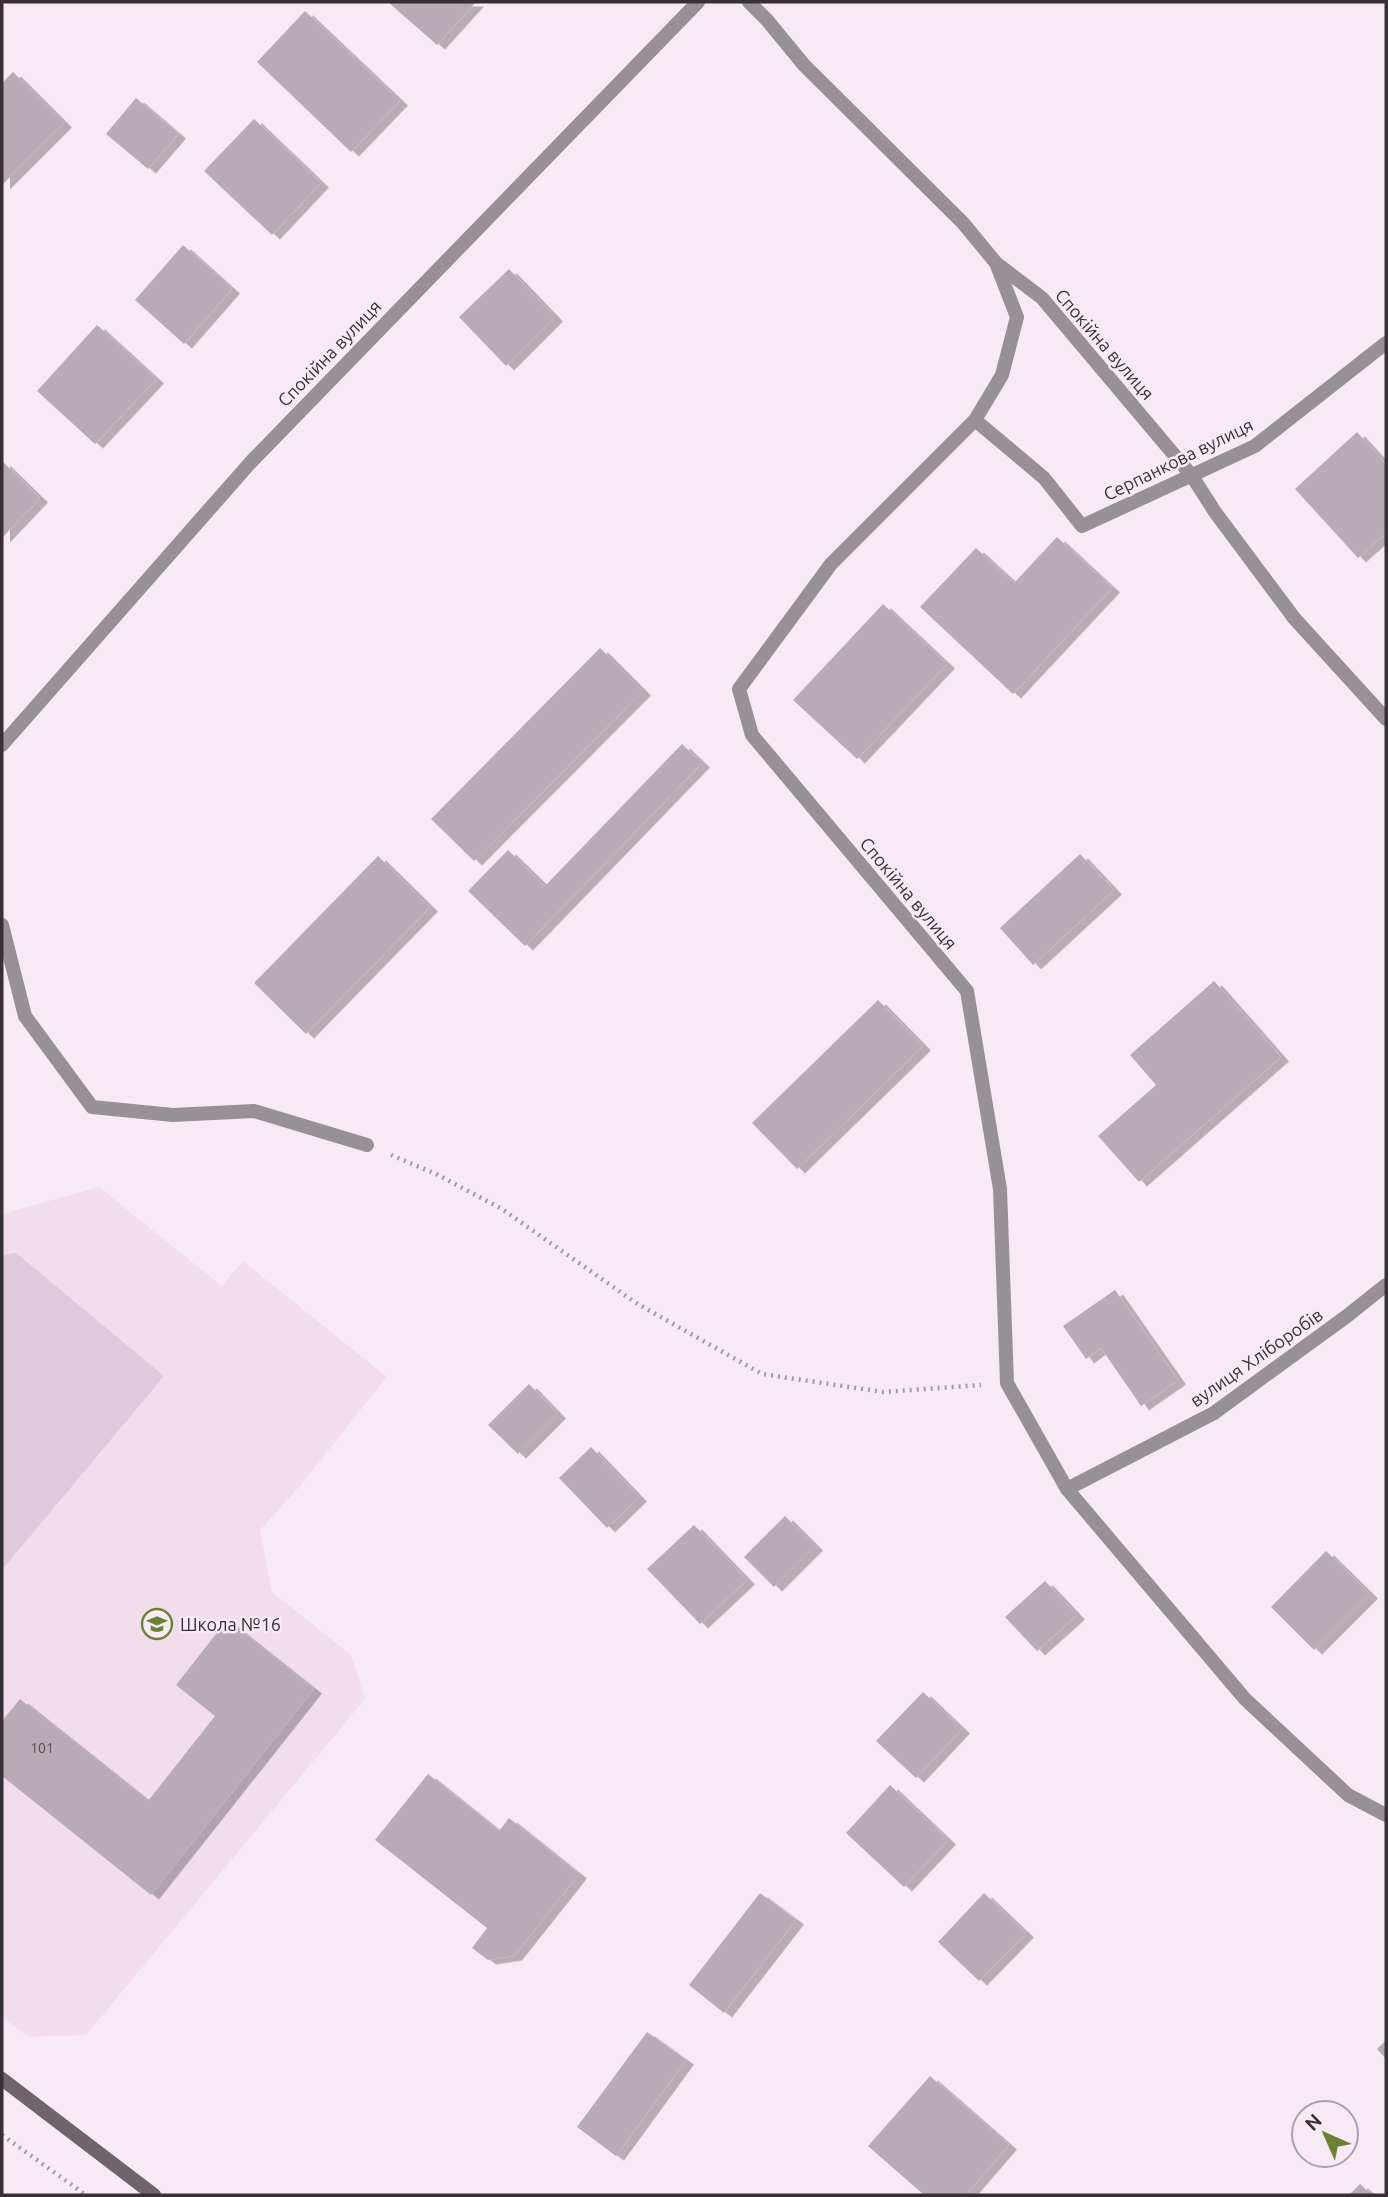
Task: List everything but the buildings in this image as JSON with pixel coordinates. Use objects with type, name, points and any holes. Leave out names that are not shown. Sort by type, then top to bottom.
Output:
[{"type":"main road","points":[[2,2079],[154,2195]]},
{"type":"street","name":"Спокійна вулиця","points":[[2,745],[250,463],[698,2]]},
{"type":"street","name":"Спокійна вулиця","points":[[749,2],[804,65],[963,223],[996,263],[1042,298],[1192,475],[1215,512],[1294,618],[1386,719]]},
{"type":"street","points":[[975,420],[1002,375],[1017,317],[996,263]]},
{"type":"street","name":"Серпанкова вулиця","points":[[975,420],[1044,478],[1082,526],[1255,446],[1386,343]]},
{"type":"street","name":"Спокійна вулиця","points":[[975,420],[831,564],[739,689],[752,736],[967,991],[1000,1189],[1007,1383],[1067,1489],[1245,1699],[1348,1795],[1386,1815]]},
{"type":"street","points":[[2,925],[25,1016],[92,1107],[173,1115],[254,1111],[367,1145]]},
{"type":"street","name":"вулиця Хліборобів","points":[[1067,1489],[1214,1413],[1386,1285]]},
{"type":"path","points":[[367,1145],[436,1174],[502,1209],[636,1303],[762,1374],[883,1392],[1007,1383]]},
{"type":"path","points":[[2,2135],[86,2195]]},
{"type":"shaded area","name":"Школа №16","points":[[99,1187],[222,1286],[243,1261],[387,1377],[300,1486],[260,1530],[272,1592],[351,1655],[365,1699],[86,2035],[29,2037],[2,2017],[2,1214]]},
{"type":"shaded area","points":[[16,1253],[164,1376],[2,1570],[2,1255]]},
{"type":"place","name":"Школа №16","points":[[157,1624]]}]
